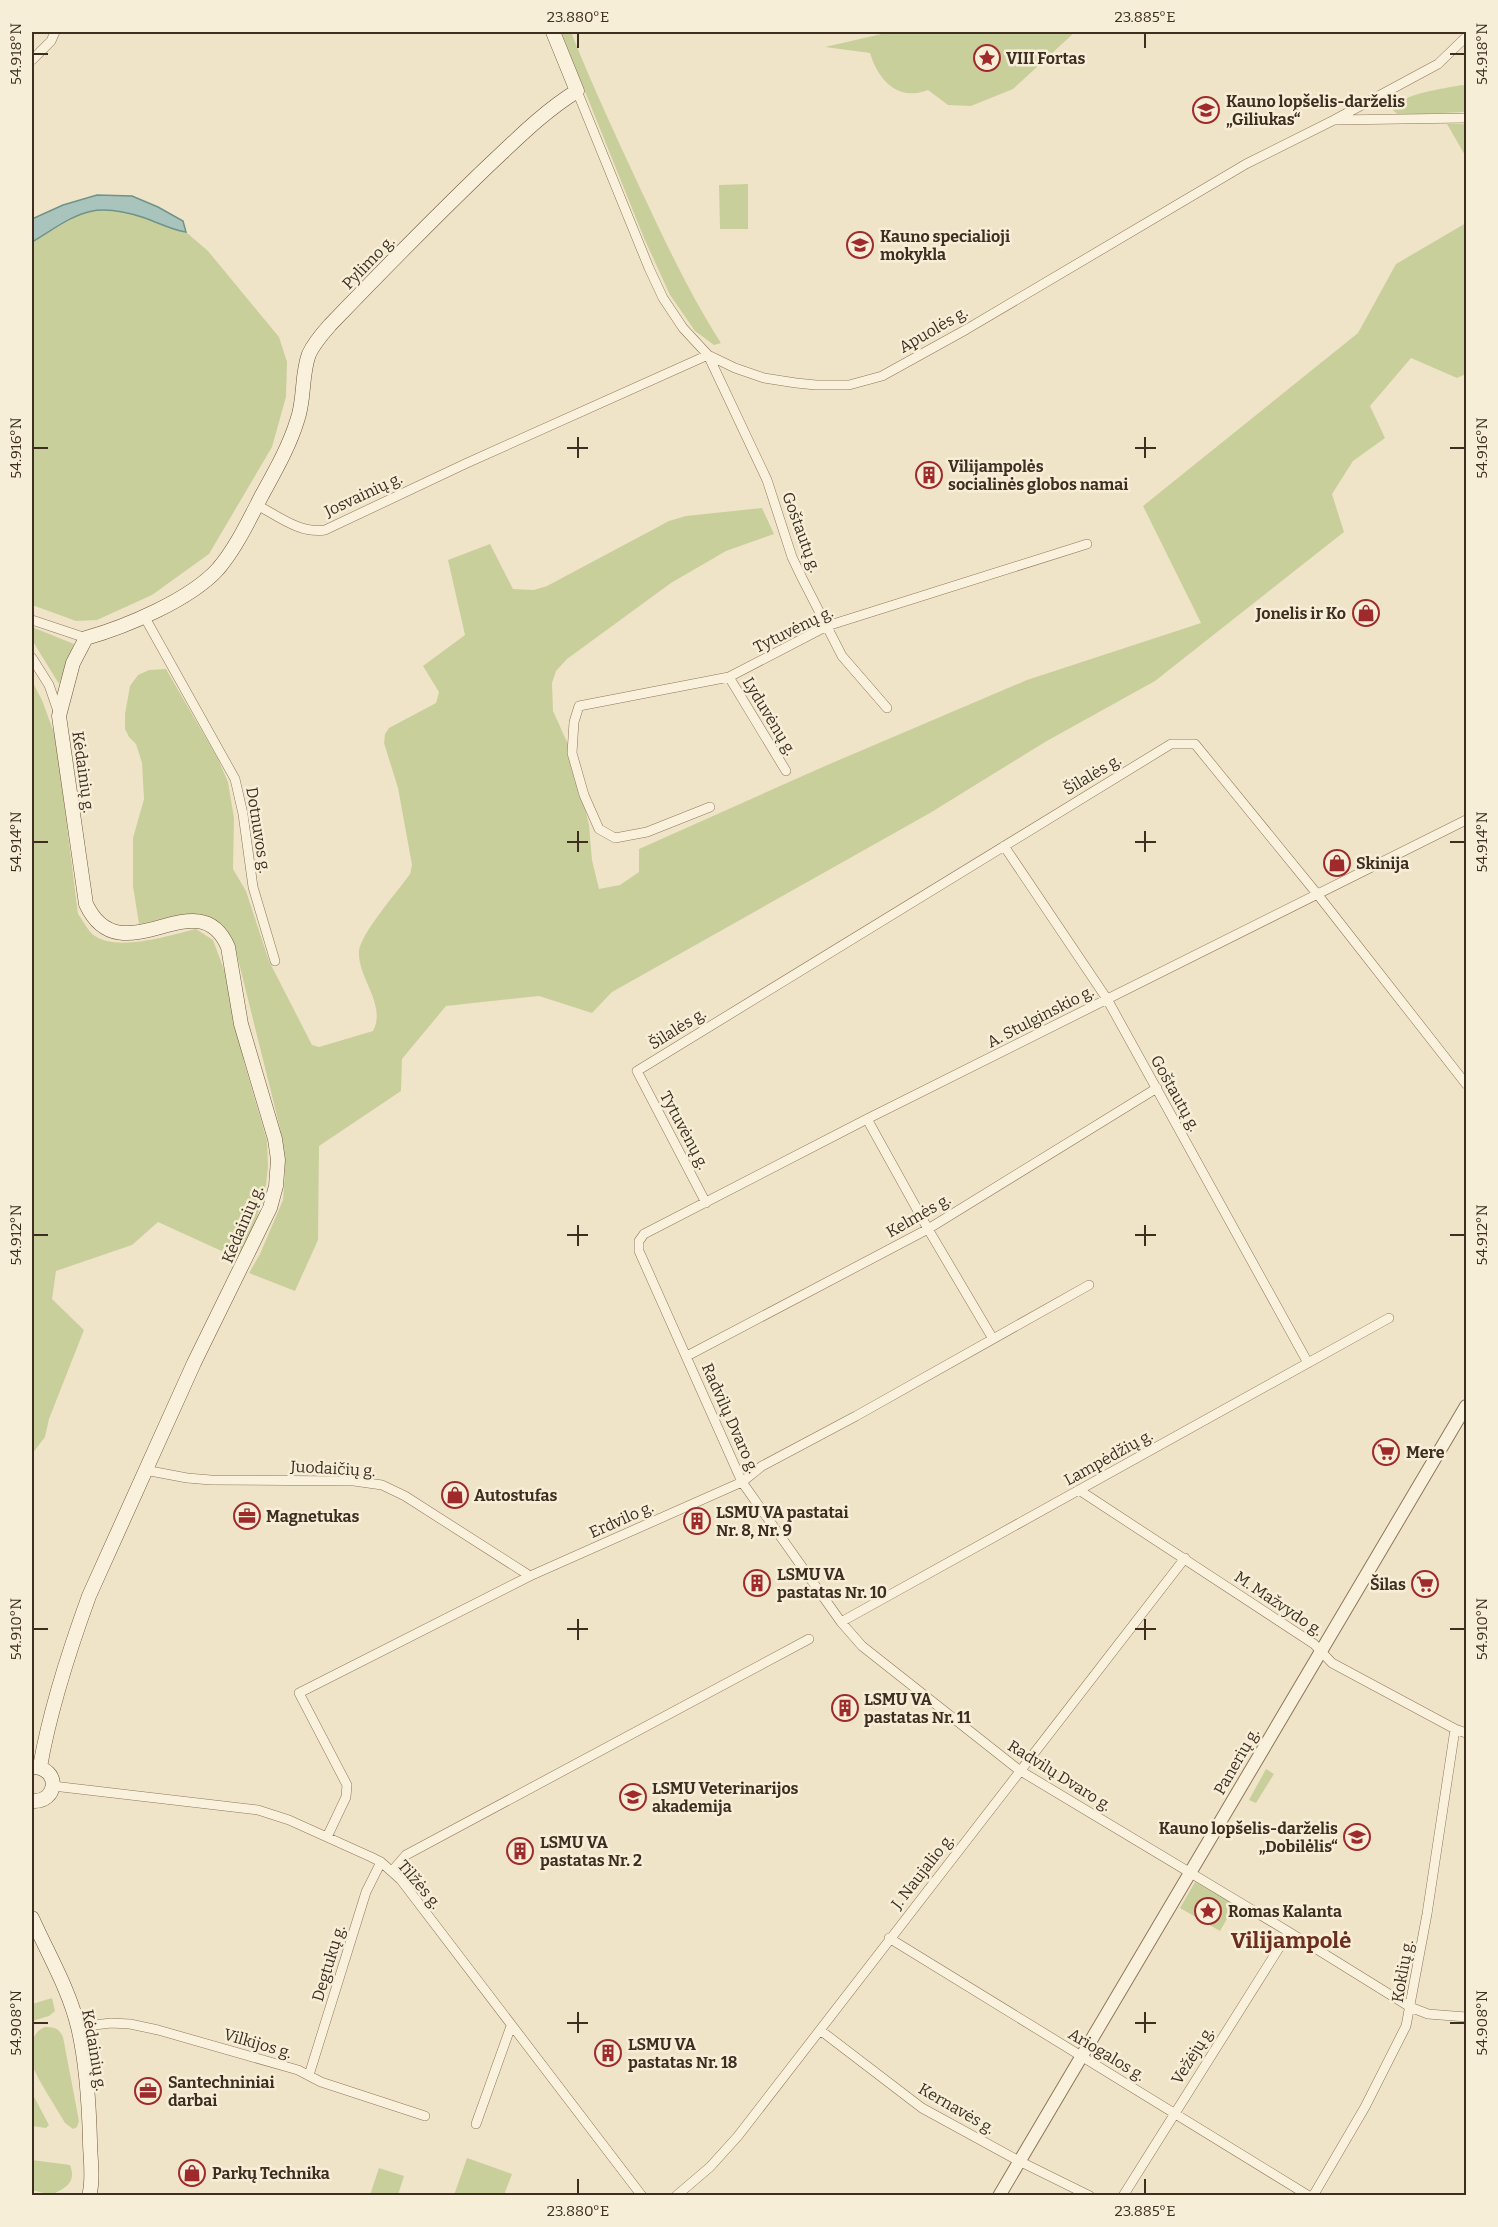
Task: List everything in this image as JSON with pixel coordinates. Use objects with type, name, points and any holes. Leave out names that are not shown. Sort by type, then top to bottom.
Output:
[{"type":"main road","name":"Apuolės g.","points":[[553,32],[577,91]]},
{"type":"main road","name":"Pylimo g.","points":[[257,505],[297,423],[301,410],[307,362],[316,341],[469,184],[559,102],[577,91]]},
{"type":"main road","points":[[59,716],[67,680],[86,638],[144,616],[181,597],[216,571],[226,559],[257,505]]},
{"type":"main road","name":"Kėdainių g.","points":[[36,1767],[76,1630],[103,1562],[194,1363],[266,1217],[276,1186],[278,1160],[275,1139],[241,1024],[228,947],[224,937],[206,923],[195,921],[181,922],[136,933],[115,933],[100,925],[92,917],[83,891],[59,716]]},
{"type":"main road","points":[[32,1801],[47,1797],[53,1786],[50,1774],[36,1767]]},
{"type":"main road","name":"Kėdainių g.","points":[[32,1918],[78,2027],[90,2131],[89,2196]]},
{"type":"street","points":[[32,60],[51,41],[55,32]]},
{"type":"street","name":"Apuolės g.","points":[[577,91],[649,268],[663,298],[682,328],[708,355],[764,378],[816,385],[849,385],[882,376],[967,329],[1246,164],[1438,64],[1467,37]]},
{"type":"street","points":[[1334,120],[1467,118]]},
{"type":"street","name":"Josvainių g.","points":[[257,505],[299,528],[309,531],[325,530],[708,355]]},
{"type":"street","name":"Goštautų g.","points":[[708,355],[767,480],[792,557],[842,656],[887,708]]},
{"type":"street","name":"Tytuvėnų g.","points":[[710,807],[647,832],[615,838],[599,829],[584,795],[572,753],[574,722],[579,706],[729,677],[827,626],[1087,544]]},
{"type":"street","name":"Dotnuvos g.","points":[[144,616],[235,779],[243,814],[253,887],[276,961]]},
{"type":"street","points":[[32,620],[86,638]]},
{"type":"street","points":[[32,658],[48,685],[59,716]]},
{"type":"street","name":"Lyduvėnų g.","points":[[729,677],[786,771]]},
{"type":"street","name":"Šilalės g.","points":[[637,1071],[1171,744],[1195,744],[1467,1084]]},
{"type":"street","name":"A. Stulginskio g.","points":[[639,1251],[639,1241],[644,1234],[867,1119],[1467,820]]},
{"type":"street","name":"Goštautų g.","points":[[1004,846],[1107,999],[1308,1363]]},
{"type":"street","name":"Tytuvėnų g.","points":[[637,1071],[706,1203]]},
{"type":"street","name":"Kelmės g.","points":[[687,1356],[928,1228],[1157,1088]]},
{"type":"street","points":[[867,1119],[993,1339]]},
{"type":"street","name":"Radvilų Dvaro g.","points":[[639,1251],[742,1482],[841,1622],[872,1655],[1019,1770],[1410,2007],[1428,2014],[1467,2017]]},
{"type":"street","name":"Erdvilo g.","points":[[327,1837],[346,1797],[347,1785],[299,1693],[530,1576],[742,1482],[762,1466],[1089,1285]]},
{"type":"street","name":"Lampėdžių g.","points":[[841,1622],[1389,1318]]},
{"type":"street","name":"Panerių g.","points":[[999,2196],[1320,1650],[1467,1406]]},
{"type":"street","name":"Juodaičių g.","points":[[145,1470],[211,1480],[354,1481],[381,1485],[405,1496],[530,1576]]},
{"type":"street","name":"M. Mažvydo g.","points":[[1079,1490],[1314,1644],[1332,1663],[1455,1729],[1467,1733]]},
{"type":"street","name":"J. Naujalio g.","points":[[676,2196],[725,2151],[1185,1558]]},
{"type":"street","points":[[392,1871],[406,1855],[809,1639]]},
{"type":"street","name":"Koklių g.","points":[[1311,2196],[1365,2107],[1406,2026],[1427,1914],[1455,1729]]},
{"type":"street","name":"Tilžės g.","points":[[53,1786],[238,1806],[289,1820],[381,1862],[401,1880],[642,2196]]},
{"type":"street","name":"Degtukų g.","points":[[309,2075],[366,1892],[381,1862]]},
{"type":"street","name":"Vežėjų g.","points":[[1123,2196],[1289,1932]]},
{"type":"street","name":"Ariogalos g.","points":[[889,1938],[1311,2196]]},
{"type":"street","name":"Vilkijos g.","points":[[78,2027],[111,2023],[158,2030],[309,2075],[321,2082],[425,2116]]},
{"type":"street","points":[[476,2124],[511,2026]]},
{"type":"street","name":"Kernavės g.","points":[[820,2030],[922,2108],[1019,2161],[1090,2196]]},
{"type":"green space","points":[[561,32],[571,32],[604,110],[659,228],[688,286],[721,343],[714,345],[695,331],[670,295],[644,238]]},
{"type":"green space","points":[[890,32],[1075,32],[1013,89],[971,106],[948,105],[928,90],[917,93],[899,91],[884,80],[870,53],[825,47]]},
{"type":"green space","points":[[1466,86],[1466,112],[1398,115],[1392,109],[1404,99],[1414,95]]},
{"type":"green space","points":[[1447,124],[1466,124],[1466,157]]},
{"type":"green space","points":[[748,184],[748,229],[720,229],[719,185]]},
{"type":"green space","points":[[106,208],[125,211],[186,232],[208,251],[279,337],[287,362],[286,397],[272,447],[209,554],[152,595],[97,620],[76,621],[32,605],[32,242],[82,213]]},
{"type":"green space","points":[[1466,223],[1466,374],[1457,378],[1411,358],[1370,406],[1385,438],[1353,461],[1332,494],[1344,532],[1155,681],[1045,742],[930,813],[612,992],[592,1013],[539,996],[446,1006],[402,1059],[401,1091],[319,1146],[318,1240],[295,1291],[249,1273],[260,1254],[283,1200],[285,1172],[280,1128],[236,951],[226,935],[206,917],[196,915],[184,915],[139,924],[133,886],[133,838],[144,799],[142,763],[136,744],[125,729],[130,686],[138,675],[149,670],[166,669],[218,759],[228,782],[234,818],[233,869],[246,891],[269,961],[312,1045],[319,1047],[373,1031],[376,1011],[362,971],[359,951],[373,923],[410,874],[412,865],[398,788],[384,743],[385,734],[389,728],[436,703],[439,692],[423,666],[465,635],[448,560],[490,544],[513,589],[534,590],[547,586],[669,521],[686,516],[762,508],[774,534],[726,551],[671,583],[567,659],[556,671],[552,683],[553,711],[572,753],[589,825],[592,860],[599,889],[620,885],[639,872],[639,849],[825,766],[1027,680],[1201,623],[1143,506],[1358,333],[1396,264]]},
{"type":"green space","points":[[32,627],[74,644],[59,684],[32,640]]},
{"type":"green space","points":[[32,681],[42,700],[56,738],[78,914],[92,934],[105,941],[145,941],[196,929],[213,940],[226,975],[244,1062],[267,1141],[268,1166],[266,1185],[257,1217],[239,1259],[158,1222],[132,1245],[56,1271],[52,1299],[84,1330],[49,1419],[45,1437],[32,1454]]},
{"type":"green space","points":[[1266,1769],[1274,1774],[1256,1803],[1249,1800]]},
{"type":"green space","points":[[1195,1882],[1235,1905],[1220,1931],[1180,1908]]},
{"type":"green space","points":[[52,1998],[55,2011],[49,2016],[32,2021],[32,2004]]},
{"type":"green space","points":[[45,2027],[56,2029],[63,2037],[79,2121],[77,2127],[73,2129],[65,2123],[32,2064],[30,2053],[32,2042],[36,2033]]},
{"type":"green space","points":[[32,2093],[49,2125],[46,2128],[32,2126]]},
{"type":"green space","points":[[467,2158],[512,2174],[504,2195],[454,2195]]},
{"type":"green space","points":[[32,2160],[70,2165],[71,2181],[51,2195],[32,2190]]},
{"type":"green space","points":[[379,2168],[404,2176],[398,2195],[370,2195]]},
{"type":"water","points":[[97,195],[132,196],[183,221],[186,232],[126,213],[97,210],[73,217],[32,242],[32,219],[63,205]]},
{"type":"place","name":"VIII Fortas","points":[[987,58]]},
{"type":"place","name":"Kauno lopšelis-darželis „Giliukas“","points":[[1206,110]]},
{"type":"place","name":"Kauno specialioji mokykla","points":[[860,245]]},
{"type":"place","name":"Vilijampolės socialinės globos namai","points":[[929,475]]},
{"type":"place","name":"Jonelis ir Ko","points":[[1366,613]]},
{"type":"place","name":"Skinija","points":[[1337,863]]},
{"type":"place","name":"Mere","points":[[1386,1452]]},
{"type":"place","name":"Autostufas","points":[[455,1495]]},
{"type":"place","name":"Magnetukas","points":[[247,1516]]},
{"type":"place","name":"LSMU VA pastatai Nr. 8, Nr. 9","points":[[697,1521]]},
{"type":"place","name":"LSMU VA pastatas Nr. 10","points":[[757,1583]]},
{"type":"place","name":"Šilas","points":[[1425,1584]]},
{"type":"place","name":"LSMU VA pastatas Nr. 11","points":[[845,1708]]},
{"type":"place","name":"LSMU Veterinarijos akademija","points":[[633,1797]]},
{"type":"place","name":"Kauno lopšelis-darželis „Dobilėlis“","points":[[1357,1837]]},
{"type":"place","name":"LSMU VA pastatas Nr. 2","points":[[520,1851]]},
{"type":"place","name":"Romas Kalanta","points":[[1208,1911]]},
{"type":"place","name":"LSMU VA pastatas Nr. 18","points":[[608,2053]]},
{"type":"place","name":"Santechniniai darbai","points":[[148,2091]]},
{"type":"place","name":"Parkų Technika","points":[[192,2173]]},
{"type":"district","name":"Vilijampolė","points":[[1291,1940]]}]
